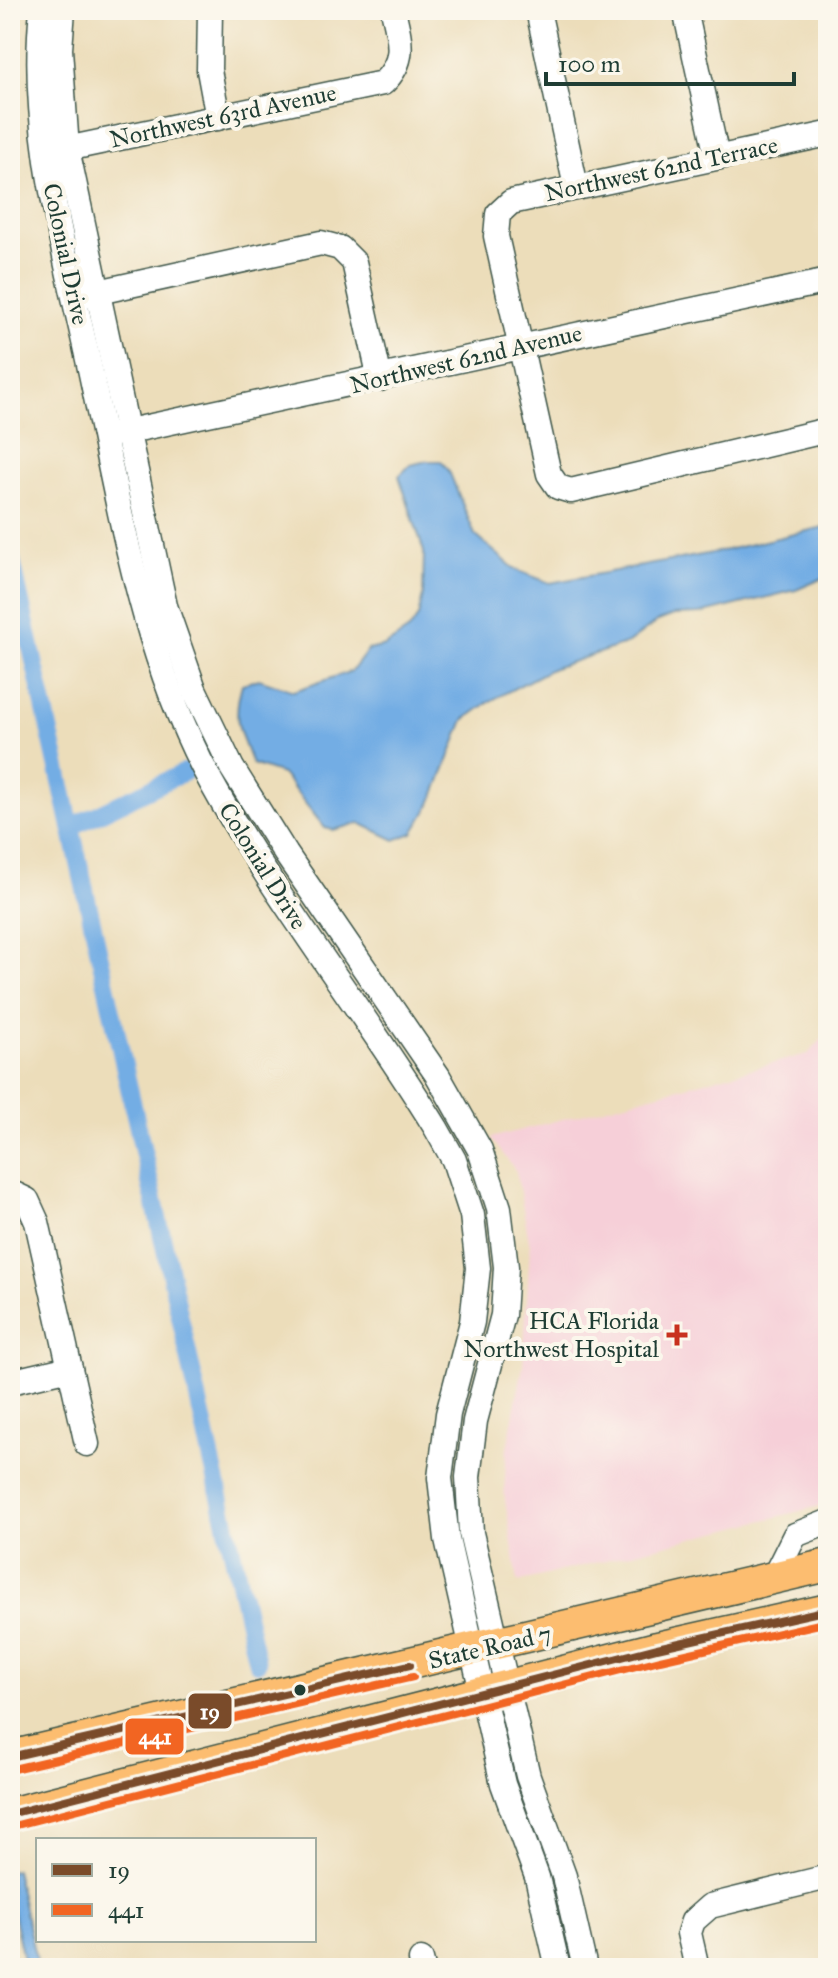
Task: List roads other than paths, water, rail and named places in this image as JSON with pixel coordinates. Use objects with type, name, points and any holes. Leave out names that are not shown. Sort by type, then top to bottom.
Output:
[{"type":"main road","name":"State Road 7","points":[[10,1757],[485,1648],[828,1565]]},
{"type":"main road","name":"State Road 7","points":[[10,1814],[495,1689],[828,1610]]},
{"type":"street","name":"Colonial Drive","points":[[42,10],[38,50],[85,294],[116,434],[165,606],[194,689],[232,768],[286,854],[438,1076],[480,1150],[499,1208],[506,1267],[503,1315],[475,1421],[468,1477],[471,1533],[485,1648]]},
{"type":"street","name":"Colonial Drive","points":[[56,151],[63,10]]},
{"type":"street","points":[[210,10],[209,70],[218,118]]},
{"type":"street","name":"Northwest 63rd Avenue","points":[[56,151],[383,83],[396,70],[402,51],[393,10]]},
{"type":"street","points":[[538,10],[576,187]]},
{"type":"street","points":[[685,10],[717,157]]},
{"type":"street","name":"Northwest 62nd Terrace","points":[[518,347],[496,236],[498,214],[511,202],[828,134]]},
{"type":"street","points":[[85,294],[321,243],[340,248],[354,262],[380,379]]},
{"type":"street","name":"Northwest 62nd Avenue","points":[[116,434],[828,281]]},
{"type":"street","points":[[518,347],[549,474],[558,487],[571,491],[828,430]]},
{"type":"street","name":"Colonial Drive","points":[[116,434],[144,613],[173,698],[209,780],[262,869],[442,1137],[454,1160],[472,1215],[478,1268],[472,1322],[448,1414],[440,1478],[447,1539],[485,1648],[495,1689]]},
{"type":"street","points":[[209,780],[232,768]]},
{"type":"street","points":[[262,869],[286,854]]},
{"type":"street","points":[[337,981],[360,963]]},
{"type":"street","points":[[18,1196],[37,1222],[87,1444]]},
{"type":"street","points":[[10,1382],[70,1368]]},
{"type":"street","points":[[773,1579],[795,1535],[828,1522]]},
{"type":"street","points":[[757,1626],[828,1628]]},
{"type":"street","points":[[495,1689],[503,1784],[537,1877],[558,1968]]},
{"type":"street","points":[[495,1689],[564,1876],[585,1968]]},
{"type":"street","points":[[697,1968],[689,1933],[693,1921],[710,1906],[828,1877]]},
{"type":"water","points":[[441,461],[449,471],[475,535],[516,570],[550,583],[718,552],[828,526],[828,576],[796,590],[700,614],[674,615],[658,621],[628,643],[551,669],[490,701],[464,720],[431,804],[413,833],[395,840],[360,823],[333,830],[325,828],[282,774],[252,764],[238,725],[242,684],[259,679],[294,691],[352,671],[368,650],[385,646],[409,630],[418,617],[423,595],[424,552],[399,476],[410,465]]},
{"type":"water","points":[[15,1870],[38,1968],[25,1968],[10,1899],[10,1871]]},
{"type":"waterway","points":[[10,553],[257,1663]]},
{"type":"waterway","points":[[71,827],[185,772]]},
{"type":"place","name":"HCA Florida Northwest Hospital","points":[[677,1335]]}]
